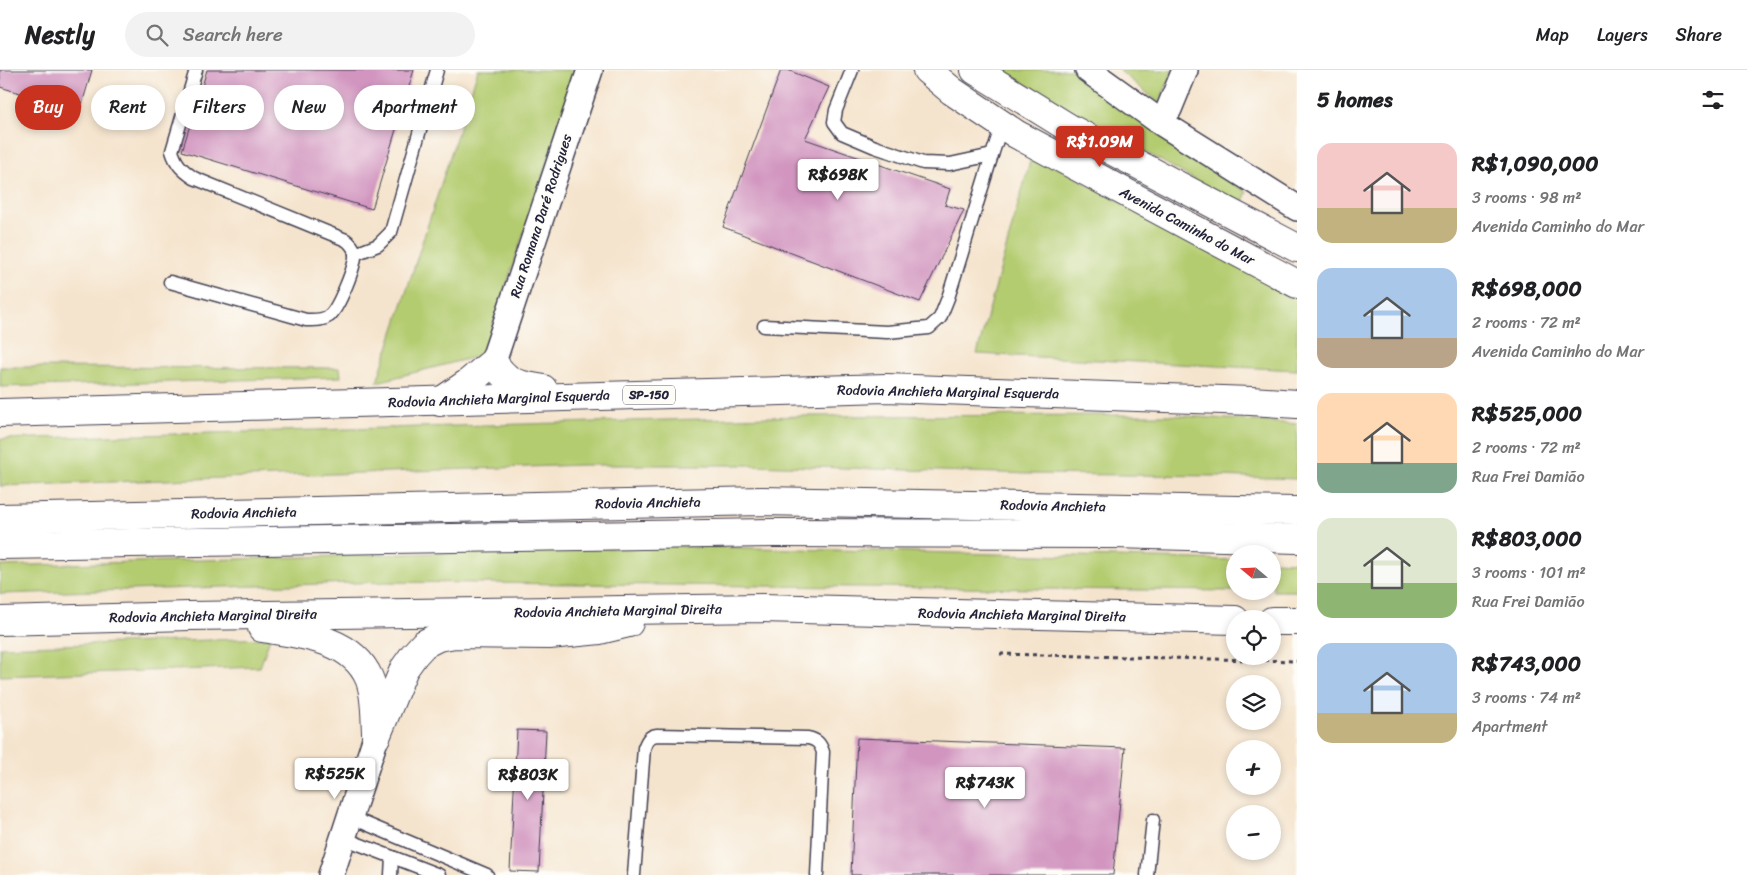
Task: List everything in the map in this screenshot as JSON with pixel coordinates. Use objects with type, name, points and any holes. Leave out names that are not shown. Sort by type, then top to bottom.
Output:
[{"type":"main road","name":"Avenida Caminho do Mar","points":[[927,70],[952,91],[1002,125],[1058,157],[1297,284]]},
{"type":"main road","points":[[975,70],[1069,128],[1297,248]]},
{"type":"main road","points":[[1248,223],[1297,228]]},
{"type":"main road","points":[[440,402],[468,383],[493,362],[502,375],[509,380],[576,397]]},
{"type":"main road","name":"Rodovia Anchieta Marginal Esquerda","points":[[0,413],[886,388],[1297,404]]},
{"type":"main road","name":"Rodovia Anchieta","points":[[0,518],[762,501],[1297,511]]},
{"type":"main road","name":"Rodovia Anchieta","points":[[0,544],[774,534],[1115,534],[1297,539]]},
{"type":"main road","name":"Rodovia Anchieta Marginal Direita","points":[[0,621],[189,616],[762,608],[1226,620]]},
{"type":"main road","points":[[376,737],[404,669],[424,644],[438,637],[455,634],[549,635],[600,630],[688,610]]},
{"type":"main road","points":[[189,616],[302,634],[347,651],[361,663],[370,680],[376,737]]},
{"type":"main road","points":[[1281,621],[1297,621]]},
{"type":"street","name":"Rua Romana Daré Rodrigues","points":[[493,362],[590,70]]},
{"type":"street","points":[[1088,70],[1162,124],[1297,208]]},
{"type":"street","points":[[1169,109],[1185,70]]},
{"type":"street","points":[[331,875],[376,737]]},
{"type":"lane","points":[[170,282],[306,320],[319,320],[328,317],[336,306],[353,267],[356,254],[353,246],[346,240],[194,178],[183,171],[175,161],[172,150],[196,70]]},
{"type":"lane","points":[[356,254],[378,245],[391,232],[437,70]]},
{"type":"lane","points":[[852,70],[836,110],[834,122],[842,133],[875,147],[924,163],[950,164],[992,155]]},
{"type":"lane","points":[[764,326],[887,332],[928,328],[940,318],[1002,125]]},
{"type":"lane","points":[[634,875],[644,748],[646,740],[650,736],[657,735],[808,738],[815,740],[821,745],[823,752],[817,875]]},
{"type":"lane","points":[[1147,875],[1153,820]]},
{"type":"lane","points":[[347,827],[392,857],[439,875]]},
{"type":"lane","points":[[347,827],[487,875]]},
{"type":"lane","points":[[391,875],[392,857]]},
{"type":"path","points":[[1000,654],[1297,660]]},
{"type":"green space","points":[[478,70],[578,70],[483,355],[377,382],[459,130],[475,130],[475,85],[473,85]]},
{"type":"green space","points":[[1001,70],[1076,70],[1170,143],[1247,192],[1241,206]]},
{"type":"green space","points":[[1119,70],[1173,70],[1159,103]]},
{"type":"green space","points":[[1032,154],[1297,297],[1297,370],[977,354]]},
{"type":"green space","points":[[0,367],[340,368],[341,377],[0,387]]},
{"type":"green space","points":[[1169,415],[1297,424],[1297,479],[1219,476],[1031,474],[752,465],[582,465],[0,486],[0,439],[805,416]]},
{"type":"green space","points":[[675,546],[1226,560],[1226,591],[386,582],[0,594],[0,566]]},
{"type":"green space","points":[[1281,561],[1297,562],[1297,591],[1281,591]]},
{"type":"green space","points":[[270,638],[260,667],[0,676],[0,647]]},
{"type":"building","points":[[0,70],[92,70],[81,108],[81,85],[15,85],[15,92],[0,87]]},
{"type":"building","points":[[207,70],[414,70],[409,85],[354,85],[354,130],[396,130],[372,209],[182,151],[188,130],[264,130],[264,85],[202,85]]},
{"type":"building","points":[[781,70],[788,70],[829,87],[805,139],[950,189],[945,205],[964,210],[920,302],[723,227]]},
{"type":"building","points":[[517,730],[546,731],[539,872],[510,871]]},
{"type":"building","points":[[857,738],[1125,748],[1113,875],[851,875]]}]
